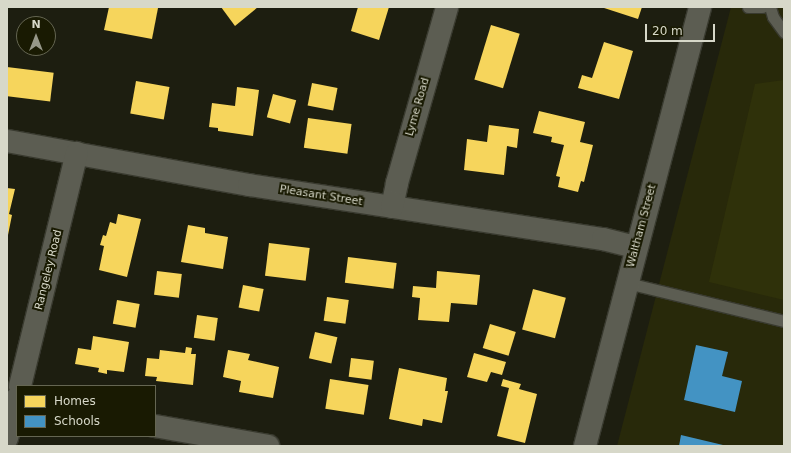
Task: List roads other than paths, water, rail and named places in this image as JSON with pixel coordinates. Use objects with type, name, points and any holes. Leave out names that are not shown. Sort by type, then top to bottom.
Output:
[{"type":"street","name":"Lyme Road","points":[[392,206],[397,183],[447,7]]},
{"type":"street","name":"Waltham Street","points":[[585,446],[700,7]]},
{"type":"street","name":"Pleasant Street","points":[[7,141],[263,187],[609,240],[636,247]]},
{"type":"street","name":"Rangeley Road","points":[[20,385],[77,153]]},
{"type":"street","points":[[7,438],[16,403]]},
{"type":"street","points":[[156,426],[268,446]]},
{"type":"lane","points":[[748,7],[762,7]]},
{"type":"lane","points":[[770,7],[776,22],[784,32]]},
{"type":"lane","points":[[627,283],[784,321]]}]
